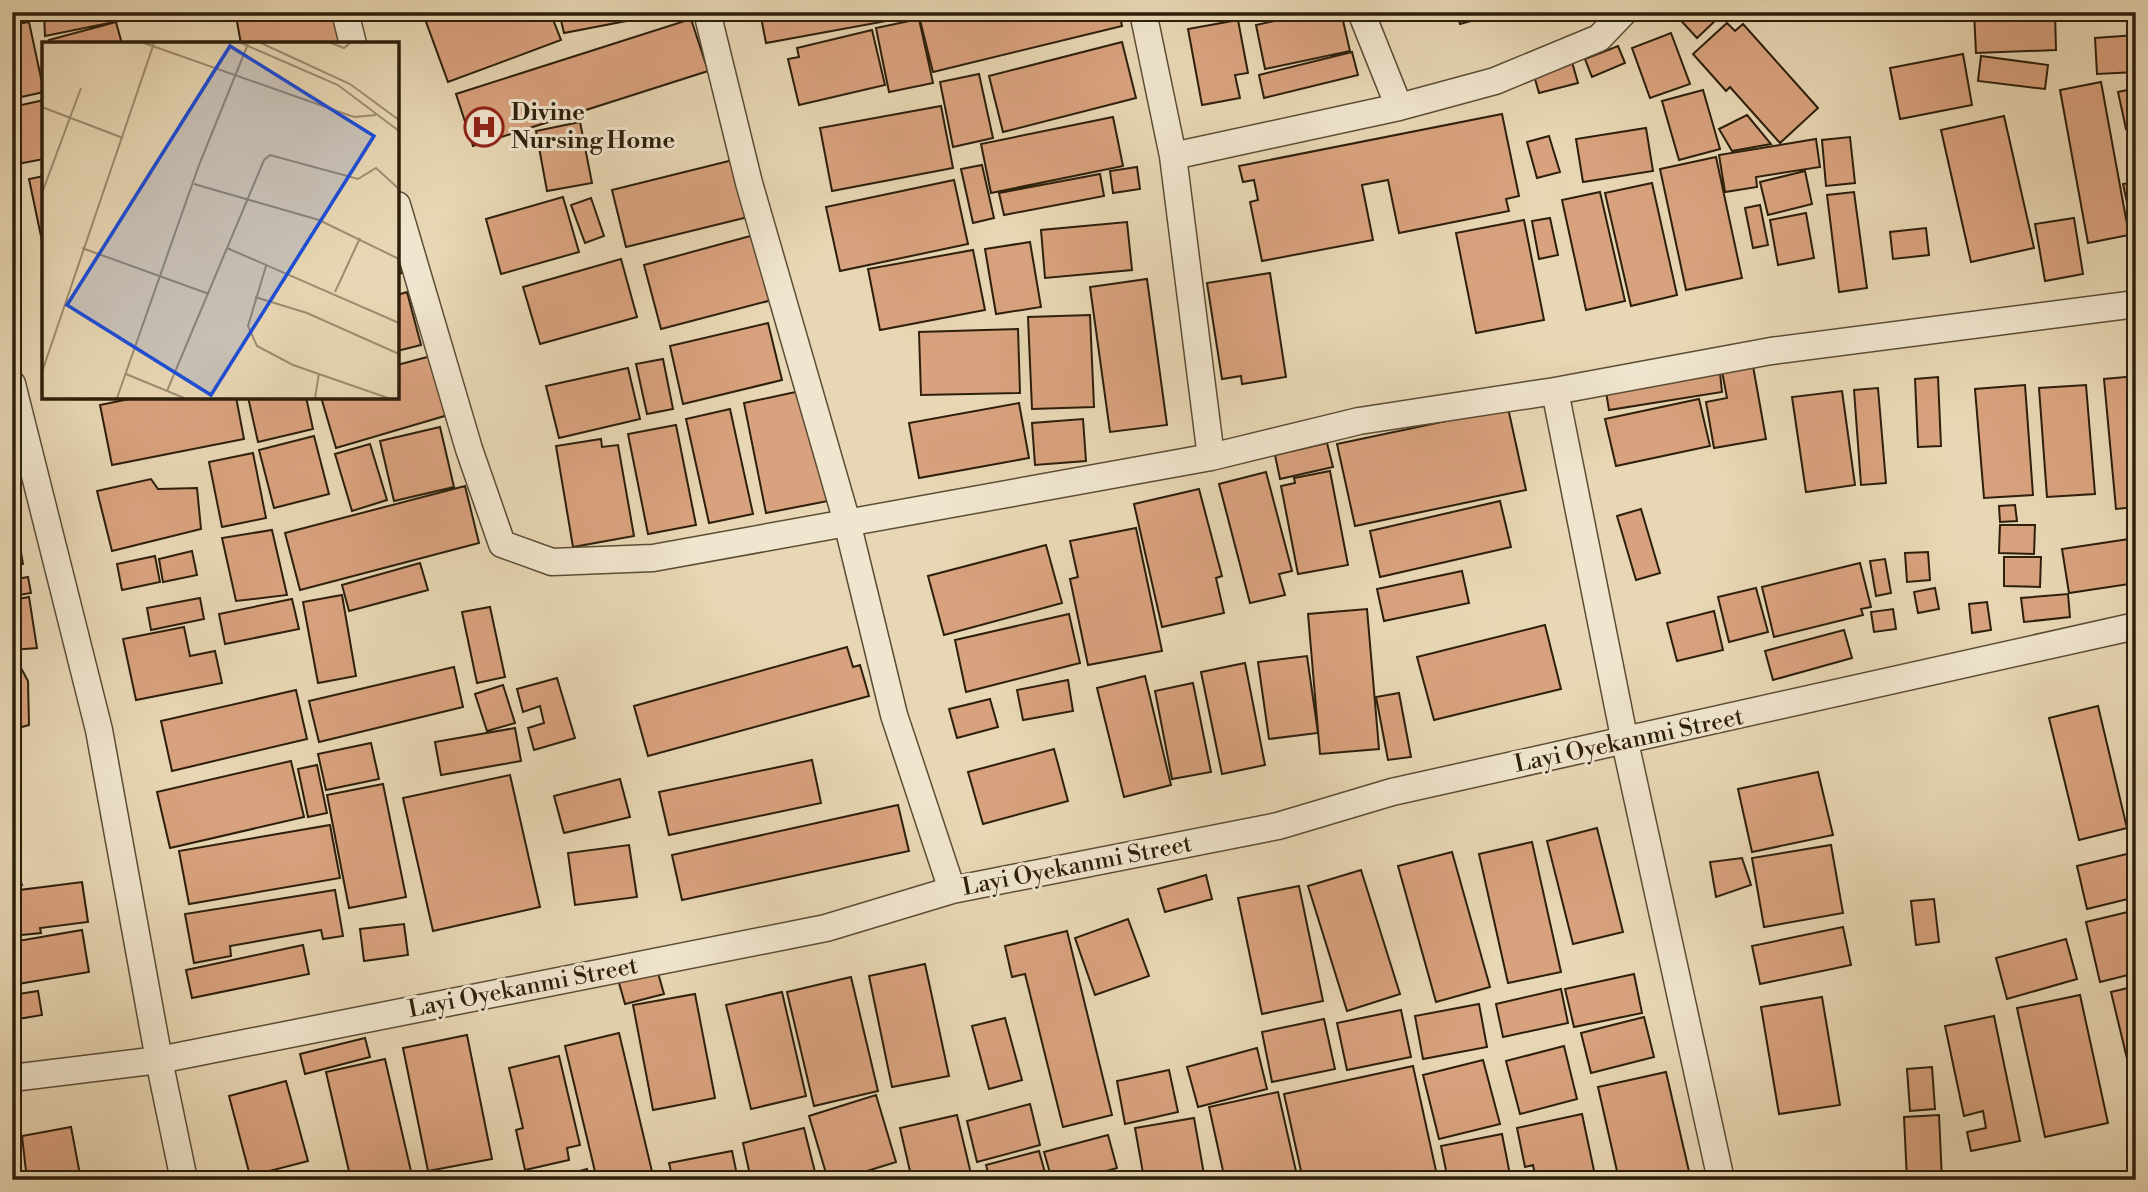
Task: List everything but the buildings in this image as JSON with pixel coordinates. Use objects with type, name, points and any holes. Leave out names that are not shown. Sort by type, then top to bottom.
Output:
[{"type":"street","points":[[345,12],[352,42]]},
{"type":"street","points":[[707,12],[749,183],[846,522],[894,715],[952,890]]},
{"type":"street","points":[[1143,12],[1173,156],[1211,457]]},
{"type":"street","points":[[1361,12],[1399,107]]},
{"type":"street","points":[[1173,156],[1399,107],[1495,80],[1599,38],[1624,12]]},
{"type":"street","points":[[399,212],[469,449],[502,544],[552,562],[653,558],[1211,457],[1359,421],[1555,391],[1771,351],[2136,304]]},
{"type":"street","points":[[12,384],[99,730],[159,1060],[184,1180]]},
{"type":"street","points":[[1555,391],[1625,742],[1721,1180]]},
{"type":"street","name":"Layi Oyekanmi Street","points":[[12,1078],[159,1060],[826,928],[952,890],[1278,826],[1392,792],[2136,626]]},
{"type":"place","name":"Divine Nursing Home","points":[[484,127]]}]
